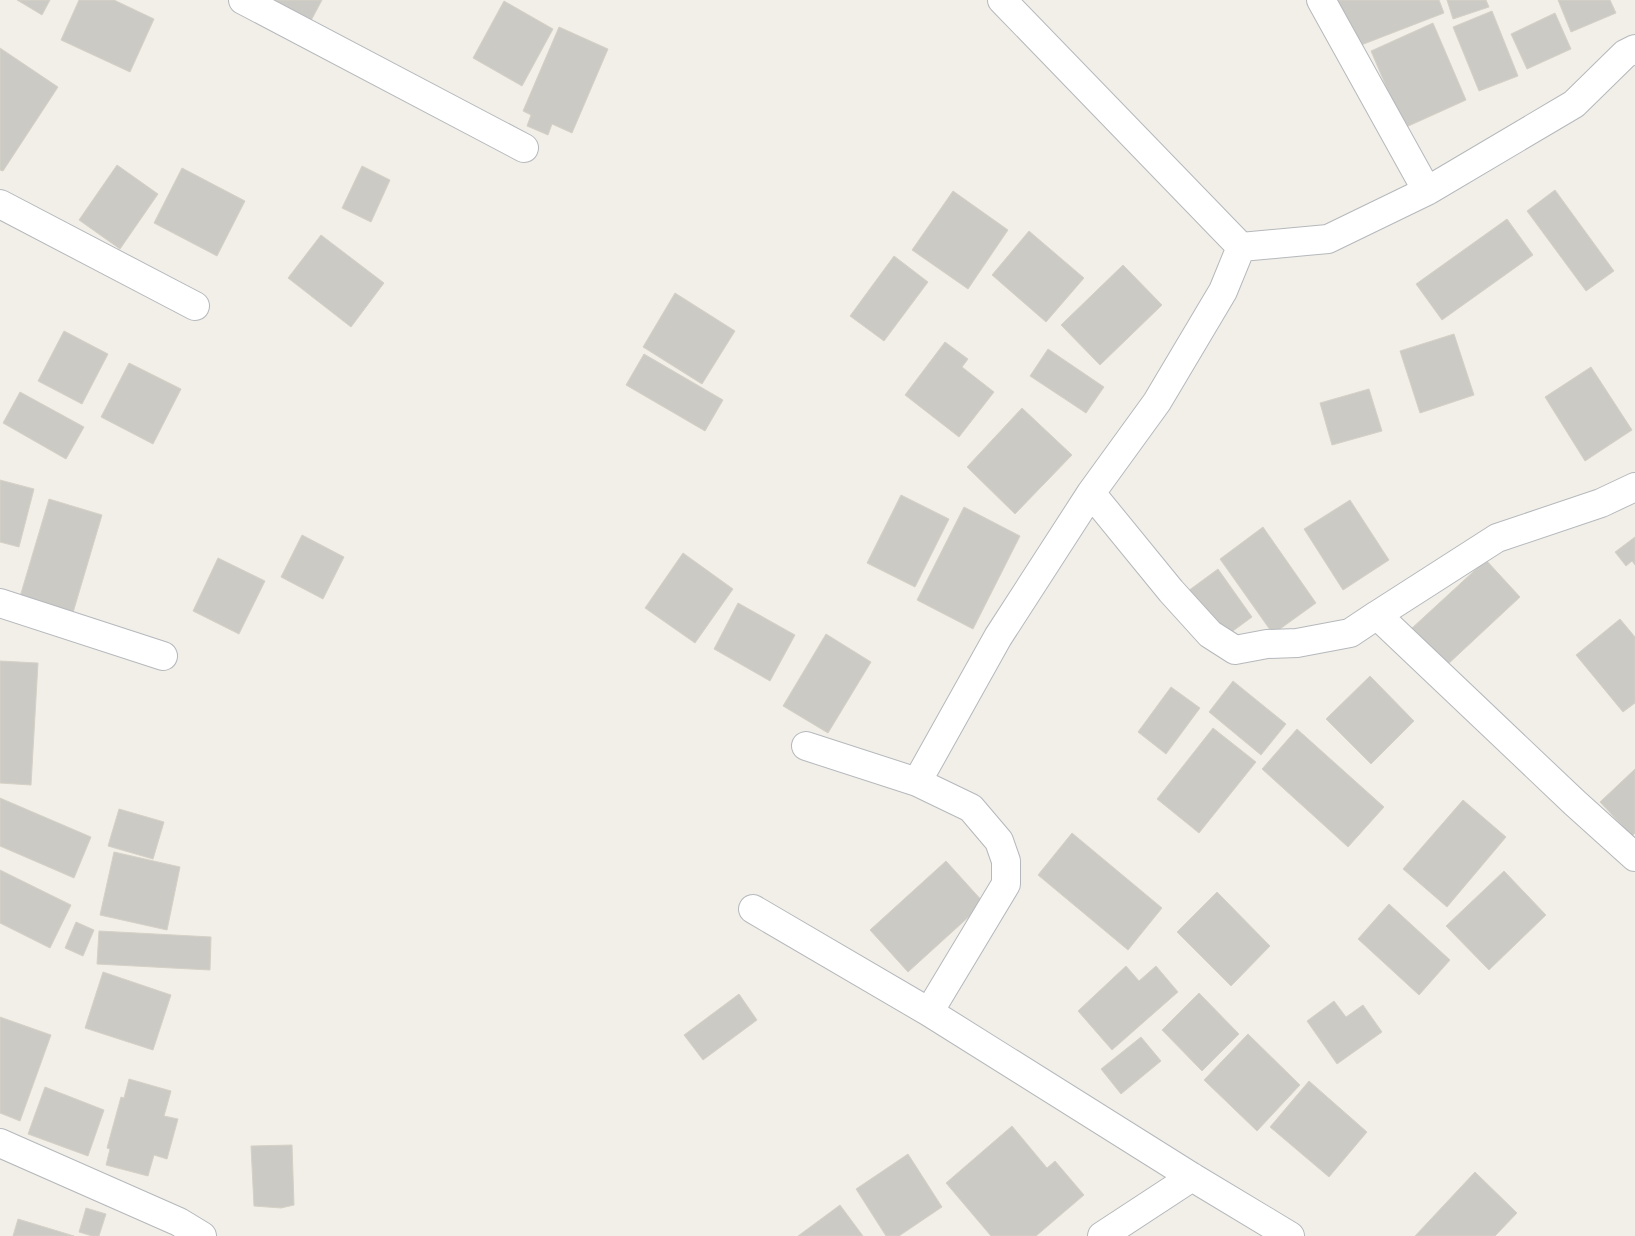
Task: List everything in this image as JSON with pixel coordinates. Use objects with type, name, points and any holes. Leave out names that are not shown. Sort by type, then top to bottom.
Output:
[{"type":"street","points":[[243,0],[524,148]]},
{"type":"street","points":[[1002,0],[1241,246]]},
{"type":"street","points":[[1321,0],[1427,191]]},
{"type":"street","points":[[1241,246],[1328,239],[1427,191],[1574,104],[1625,54],[1635,49]]},
{"type":"street","points":[[0,204],[195,306]]},
{"type":"street","points":[[917,782],[998,637],[1091,493],[1157,402],[1223,291],[1241,246]]},
{"type":"street","points":[[1091,493],[1171,591],[1210,634],[1235,650],[1267,644],[1297,643],[1350,633],[1497,538],[1600,503],[1635,487]]},
{"type":"street","points":[[0,603],[163,656]]},
{"type":"street","points":[[1377,615],[1575,803],[1635,857]]},
{"type":"street","points":[[806,746],[917,782],[971,808],[999,840],[1006,861],[1006,884],[929,1012]]},
{"type":"street","points":[[753,909],[929,1012],[1192,1177],[1290,1236]]},
{"type":"street","points":[[0,1143],[179,1222],[202,1236]]},
{"type":"street","points":[[1102,1236],[1192,1177]]},
{"type":"building","points":[[17,0],[50,0],[42,15]]},
{"type":"building","points":[[79,0],[114,0],[154,19],[130,72],[61,40]]},
{"type":"building","points":[[252,0],[322,0],[306,30]]},
{"type":"building","points":[[1337,0],[1439,0],[1444,13],[1356,47]]},
{"type":"building","points":[[1447,0],[1486,0],[1489,7],[1453,19]]},
{"type":"building","points":[[1558,0],[1610,0],[1616,13],[1571,32]]},
{"type":"building","points":[[504,1],[553,29],[522,86],[473,58]]},
{"type":"building","points":[[1492,11],[1518,76],[1479,91],[1453,27]]},
{"type":"building","points":[[1555,13],[1571,49],[1527,69],[1511,34]]},
{"type":"building","points":[[1433,23],[1466,100],[1404,128],[1371,51]]},
{"type":"building","points":[[559,27],[608,49],[572,133],[552,124],[548,135],[527,126],[531,115],[523,111]]},
{"type":"building","points":[[0,48],[58,87],[3,171],[0,170]]},
{"type":"building","points":[[117,165],[158,194],[120,249],[79,220]]},
{"type":"building","points":[[362,166],[390,180],[371,222],[342,208]]},
{"type":"building","points":[[182,168],[245,201],[217,256],[154,223]]},
{"type":"building","points":[[1555,190],[1614,271],[1586,291],[1527,211]]},
{"type":"building","points":[[953,191],[1008,230],[968,289],[912,250]]},
{"type":"building","points":[[1507,219],[1533,255],[1442,320],[1416,284]]},
{"type":"building","points":[[1029,231],[1084,278],[1046,322],[992,275]]},
{"type":"building","points":[[321,235],[384,283],[351,327],[288,278]]},
{"type":"building","points":[[894,256],[928,282],[884,341],[850,316]]},
{"type":"building","points":[[1123,265],[1162,305],[1100,365],[1061,325]]},
{"type":"building","points":[[675,293],[735,331],[702,384],[643,347]]},
{"type":"building","points":[[64,331],[108,354],[82,404],[38,381]]},
{"type":"building","points":[[1454,334],[1474,395],[1420,413],[1400,351]]},
{"type":"building","points":[[945,342],[968,359],[962,367],[994,392],[959,437],[905,395]]},
{"type":"building","points":[[1048,349],[1104,387],[1086,413],[1030,376]]},
{"type":"building","points":[[644,354],[723,400],[705,431],[626,385]]},
{"type":"building","points":[[129,363],[181,389],[153,444],[101,417]]},
{"type":"building","points":[[1591,367],[1632,430],[1585,461],[1545,397]]},
{"type":"building","points":[[1369,389],[1382,431],[1332,445],[1320,403]]},
{"type":"building","points":[[20,392],[84,427],[66,459],[3,423]]},
{"type":"building","points":[[1022,408],[1072,455],[1015,514],[967,467]]},
{"type":"building","points":[[0,480],[34,489],[19,547],[0,542]]},
{"type":"building","points":[[901,495],[949,519],[915,587],[867,563]]},
{"type":"building","points":[[49,499],[102,515],[72,616],[19,600]]},
{"type":"building","points":[[1350,500],[1389,560],[1343,590],[1304,529]]},
{"type":"building","points":[[964,507],[1020,536],[973,629],[917,600]]},
{"type":"building","points":[[1263,527],[1316,603],[1273,634],[1220,559]]},
{"type":"building","points":[[302,535],[344,557],[323,599],[281,577]]},
{"type":"building","points":[[1635,537],[1635,565],[1632,561],[1626,566],[1615,552]]},
{"type":"building","points":[[683,553],[733,589],[695,643],[645,608]]},
{"type":"building","points":[[218,558],[265,581],[239,634],[193,611]]},
{"type":"building","points":[[1486,560],[1520,597],[1446,666],[1411,629]]},
{"type":"building","points":[[1218,569],[1252,617],[1222,639],[1188,591]]},
{"type":"building","points":[[738,603],[795,635],[770,681],[714,649]]},
{"type":"building","points":[[1620,619],[1635,637],[1635,703],[1623,712],[1576,655]]},
{"type":"building","points":[[826,634],[871,662],[828,733],[783,706]]},
{"type":"building","points":[[0,661],[38,663],[31,785],[0,783]]},
{"type":"building","points":[[1370,676],[1414,721],[1371,764],[1326,719]]},
{"type":"building","points":[[1233,681],[1286,724],[1261,755],[1209,712]]},
{"type":"building","points":[[1171,687],[1200,708],[1166,754],[1138,732]]},
{"type":"building","points":[[1213,728],[1256,762],[1199,833],[1157,799]]},
{"type":"building","points":[[1297,729],[1384,807],[1348,847],[1262,769]]},
{"type":"building","points":[[1635,769],[1635,833],[1632,836],[1600,802]]},
{"type":"building","points":[[0,798],[91,837],[74,878],[0,846]]},
{"type":"building","points":[[1463,800],[1506,837],[1447,907],[1403,869]]},
{"type":"building","points":[[119,809],[164,822],[153,859],[108,846]]},
{"type":"building","points":[[1072,833],[1162,908],[1128,950],[1038,875]]},
{"type":"building","points":[[114,852],[180,867],[167,930],[100,915]]},
{"type":"building","points":[[946,861],[984,903],[908,972],[870,930]]},
{"type":"building","points":[[0,870],[71,905],[50,948],[0,923]]},
{"type":"building","points":[[1504,871],[1546,915],[1489,970],[1446,926]]},
{"type":"building","points":[[1217,892],[1270,946],[1231,986],[1177,932]]},
{"type":"building","points":[[1389,904],[1450,960],[1419,995],[1358,939]]},
{"type":"building","points":[[76,922],[94,930],[83,956],[65,948]]},
{"type":"building","points":[[99,931],[211,937],[210,970],[97,964]]},
{"type":"building","points":[[1126,966],[1139,981],[1156,966],[1178,992],[1112,1050],[1078,1011]]},
{"type":"building","points":[[103,972],[171,995],[153,1050],[85,1028]]},
{"type":"building","points":[[1199,993],[1239,1034],[1202,1071],[1162,1030]]},
{"type":"building","points":[[739,994],[757,1020],[703,1060],[684,1035]]},
{"type":"building","points":[[1334,1001],[1346,1017],[1363,1005],[1382,1032],[1337,1064],[1307,1021]]},
{"type":"building","points":[[0,1017],[51,1035],[20,1121],[0,1113]]},
{"type":"building","points":[[1248,1034],[1300,1085],[1257,1131],[1204,1080]]},
{"type":"building","points":[[1141,1037],[1161,1061],[1121,1094],[1101,1069]]},
{"type":"building","points":[[129,1079],[171,1091],[164,1116],[178,1119],[167,1159],[154,1155],[148,1176],[106,1165],[110,1149],[107,1148],[121,1097],[124,1098]]},
{"type":"building","points":[[1309,1081],[1367,1132],[1329,1177],[1270,1127]]},
{"type":"building","points":[[45,1087],[104,1110],[88,1156],[28,1134]]},
{"type":"building","points":[[1012,1126],[1047,1168],[1055,1161],[1084,1195],[1036,1236],[991,1236],[946,1183]]},
{"type":"building","points":[[292,1145],[294,1205],[281,1208],[254,1206],[251,1146]]},
{"type":"building","points":[[908,1154],[942,1207],[899,1236],[886,1236],[856,1189]]},
{"type":"building","points":[[1475,1172],[1517,1213],[1495,1236],[1415,1236]]},
{"type":"building","points":[[840,1205],[863,1236],[798,1236]]},
{"type":"building","points":[[86,1208],[106,1214],[99,1236],[79,1232]]},
{"type":"building","points":[[18,1219],[74,1236],[13,1236]]}]
